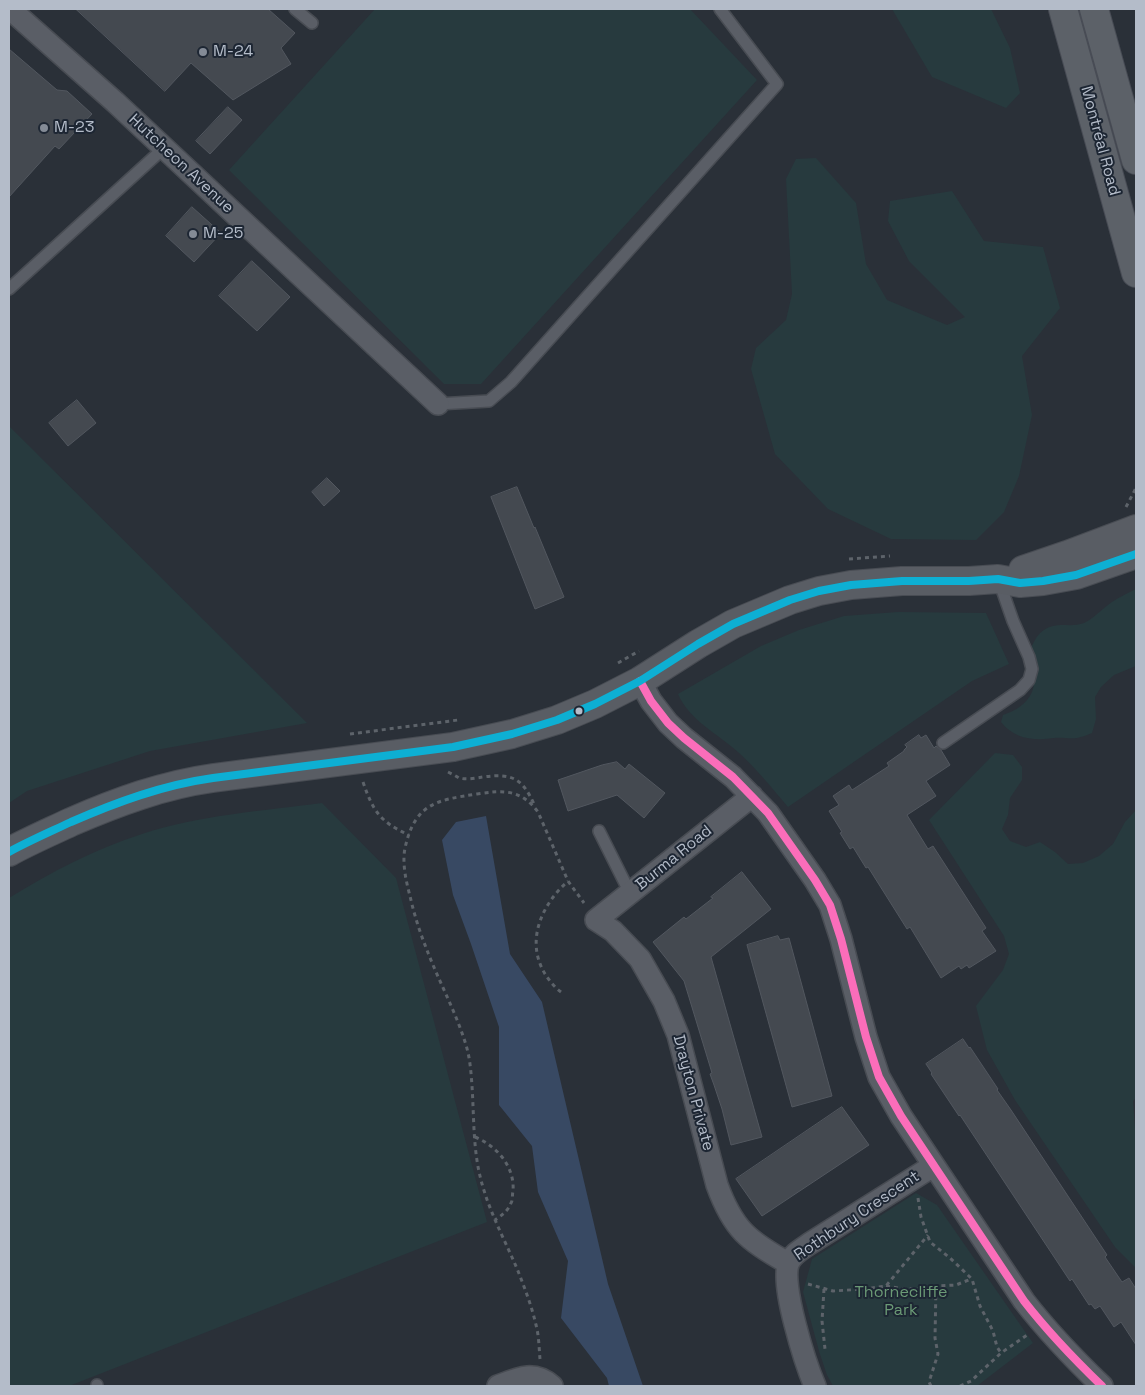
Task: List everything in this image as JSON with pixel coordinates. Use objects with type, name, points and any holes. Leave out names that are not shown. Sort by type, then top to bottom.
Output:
[{"type":"main road","name":"Montréal Road","points":[[1063,9],[1136,273]]},
{"type":"main road","name":"Montréal Road","points":[[1094,9],[1136,160]]},
{"type":"street","name":"Hutcheon Avenue","points":[[10,9],[108,96],[438,404]]},
{"type":"street","points":[[998,579],[1077,552],[1130,520]]},
{"type":"street","points":[[9,852],[89,814],[135,796],[192,781],[453,747],[482,742],[557,720],[595,704],[640,681],[733,624],[790,600],[819,591],[851,584],[902,580],[969,581],[998,579],[1020,583],[1043,581],[1076,575],[1136,554]]},
{"type":"street","points":[[640,681],[651,701],[668,723],[732,777],[768,812],[815,880],[830,905],[841,938],[866,1037],[879,1077],[901,1116],[1024,1301],[1042,1324],[1102,1386]]},
{"type":"street","name":"Burma Road","points":[[596,920],[752,796]]},
{"type":"street","name":"Drayton Private","points":[[596,920],[613,931],[640,959],[668,1010],[678,1035],[723,1202],[744,1234],[757,1245],[788,1263]]},
{"type":"street","name":"Rothbury Crescent","points":[[815,1386],[800,1343],[791,1308],[787,1285],[788,1263],[795,1254],[809,1244],[933,1166]]},
{"type":"street","points":[[498,1386],[524,1377],[543,1381]]},
{"type":"lane","points":[[296,9],[312,23]]},
{"type":"lane","points":[[438,404],[489,401],[511,382],[777,84],[720,9]]},
{"type":"lane","points":[[9,289],[164,148]]},
{"type":"lane","points":[[943,743],[1020,690],[1029,680],[1032,669],[1029,658],[998,579]]},
{"type":"lane","points":[[599,831],[630,893]]},
{"type":"path","points":[[1130,520],[1136,488]]},
{"type":"path","points":[[843,561],[891,556]]},
{"type":"path","points":[[613,666],[643,648]]},
{"type":"path","points":[[346,735],[466,719]]},
{"type":"path","points":[[448,772],[460,778],[511,777],[520,782],[529,794],[538,812],[568,881],[596,920]]},
{"type":"path","points":[[362,776],[370,802],[380,817],[392,828],[408,835]]},
{"type":"path","points":[[538,812],[530,802],[512,793],[481,794],[452,798],[424,809],[416,819],[408,835],[405,850],[406,877],[414,914],[426,949],[461,1030],[466,1047],[470,1069],[477,1162],[487,1199],[518,1270],[536,1325],[543,1381]]},
{"type":"path","points":[[561,992],[550,981],[542,967],[537,952],[536,938],[543,912],[554,895],[568,881]]},
{"type":"path","points":[[475,1137],[485,1141],[494,1148],[504,1159],[511,1173],[513,1187],[512,1202],[504,1213],[495,1220]]},
{"type":"path","points":[[915,1178],[921,1217],[930,1242],[972,1279],[980,1306],[994,1331],[997,1346],[1001,1353]]},
{"type":"path","points":[[886,1286],[928,1235]]},
{"type":"path","points":[[787,1285],[804,1283],[833,1291],[886,1286],[904,1289],[956,1285],[972,1279]]},
{"type":"path","points":[[931,1386],[929,1382],[938,1354],[936,1338],[936,1286]]},
{"type":"path","points":[[824,1289],[822,1321],[827,1357]]},
{"type":"path","points":[[960,1386],[970,1381],[1001,1353],[1042,1324]]},
{"type":"green space","points":[[375,9],[690,9],[757,80],[481,384],[444,384],[229,170]]},
{"type":"green space","points":[[892,9],[991,9],[1010,48],[1020,93],[1006,108],[932,77]]},
{"type":"green space","points":[[816,158],[856,203],[866,264],[887,300],[947,325],[965,317],[909,261],[888,221],[890,201],[952,191],[984,241],[1043,247],[1060,308],[1022,356],[1032,415],[1019,476],[1004,512],[976,540],[891,539],[828,509],[775,454],[751,369],[756,348],[786,320],[792,294],[786,179],[796,159]]},
{"type":"green space","points":[[9,426],[307,723],[150,751],[27,791],[9,803]]},
{"type":"green space","points":[[1136,589],[1136,666],[1114,675],[1101,687],[1095,697],[1096,719],[1092,733],[1077,738],[1032,739],[1025,738],[1006,728],[1001,722],[1003,715],[1027,700],[1034,686],[1037,667],[1029,654],[1036,638],[1044,630],[1054,626],[1084,623],[1115,600]]},
{"type":"green space","points":[[898,612],[986,613],[1009,664],[972,681],[788,807],[745,758],[689,712],[678,694],[761,646],[799,630],[844,616]]},
{"type":"green space","points":[[995,753],[1013,755],[1022,767],[1022,780],[1010,798],[1008,815],[1002,829],[1010,841],[1026,847],[1040,842],[1068,864],[1083,863],[1099,856],[1113,844],[1125,822],[1136,810],[1136,1098],[1133,1101],[1136,1141],[1136,1268],[1115,1247],[1015,1100],[987,1050],[976,1006],[1003,970],[1009,954],[1004,936],[929,820]]},
{"type":"green space","points":[[322,803],[396,878],[487,1222],[69,1386],[9,1386],[9,898],[74,862],[142,834],[209,818]]},
{"type":"green space","name":"Thornecliffe Park","points":[[916,1193],[937,1205],[1033,1343],[977,1386],[833,1386],[819,1351],[803,1292],[812,1259]]},
{"type":"water","points":[[486,816],[510,954],[542,1002],[608,1284],[643,1386],[609,1386],[607,1378],[561,1318],[568,1261],[538,1192],[532,1146],[499,1105],[499,1027],[453,895],[442,840],[456,822]]},
{"type":"building","name":"M-24","points":[[76,9],[268,9],[295,33],[281,48],[291,64],[233,100],[191,63],[165,91]]},
{"type":"building","name":"M-23","points":[[9,49],[57,90],[67,91],[92,114],[59,149],[55,146],[9,197]]},
{"type":"building","points":[[228,107],[242,120],[210,154],[196,141]]},
{"type":"building","name":"M-25","points":[[192,207],[221,233],[194,262],[166,236]]},
{"type":"building","points":[[252,261],[290,297],[257,331],[219,296]]},
{"type":"building","points":[[77,400],[96,423],[68,446],[49,423]]},
{"type":"building","points":[[327,478],[340,491],[324,506],[312,492]]},
{"type":"building","points":[[517,487],[564,597],[535,609],[491,497]]},
{"type":"building","points":[[919,735],[921,738],[926,735],[934,748],[936,746],[941,750],[950,765],[926,781],[936,796],[907,815],[928,849],[933,846],[986,928],[982,931],[996,951],[969,968],[967,965],[961,969],[959,966],[941,978],[910,927],[907,929],[868,867],[866,868],[853,847],[850,849],[829,811],[839,805],[833,796],[849,785],[852,790],[889,766],[887,763],[904,751],[907,747],[905,745]]},
{"type":"building","points":[[617,762],[625,769],[629,764],[665,793],[644,818],[617,795],[568,811],[558,780],[602,765]]},
{"type":"building","points":[[742,872],[771,909],[711,957],[762,1137],[731,1145],[722,1109],[710,1074],[712,1073],[684,981],[653,942],[684,917],[686,919],[713,898],[711,897]]},
{"type":"building","points":[[778,936],[780,940],[789,938],[832,1096],[792,1107],[747,945]]},
{"type":"building","points":[[963,1039],[1107,1255],[1105,1257],[1122,1282],[1129,1278],[1136,1289],[1136,1345],[1121,1322],[1114,1327],[1100,1306],[1095,1309],[1091,1304],[1089,1305],[1072,1279],[1070,1281],[931,1074],[926,1064]]},
{"type":"building","points":[[842,1107],[869,1145],[762,1216],[736,1179]]},
{"type":"transit line","points":[[9,852],[71,822],[140,795],[176,785],[213,778],[453,747],[512,734],[557,720],[595,704],[640,681],[733,624],[790,600],[819,591],[851,585],[902,581],[998,579],[1020,583],[1043,581],[1076,575],[1136,554]]},
{"type":"transit line","points":[[640,681],[651,701],[668,723],[733,777],[768,813],[815,880],[830,905],[841,939],[866,1037],[879,1077],[901,1116],[1024,1301],[1042,1324],[1102,1386]]},
{"type":"place","name":"M-24","points":[[203,52]]},
{"type":"place","name":"M-23","points":[[44,128]]},
{"type":"place","name":"M-25","points":[[193,234]]}]
